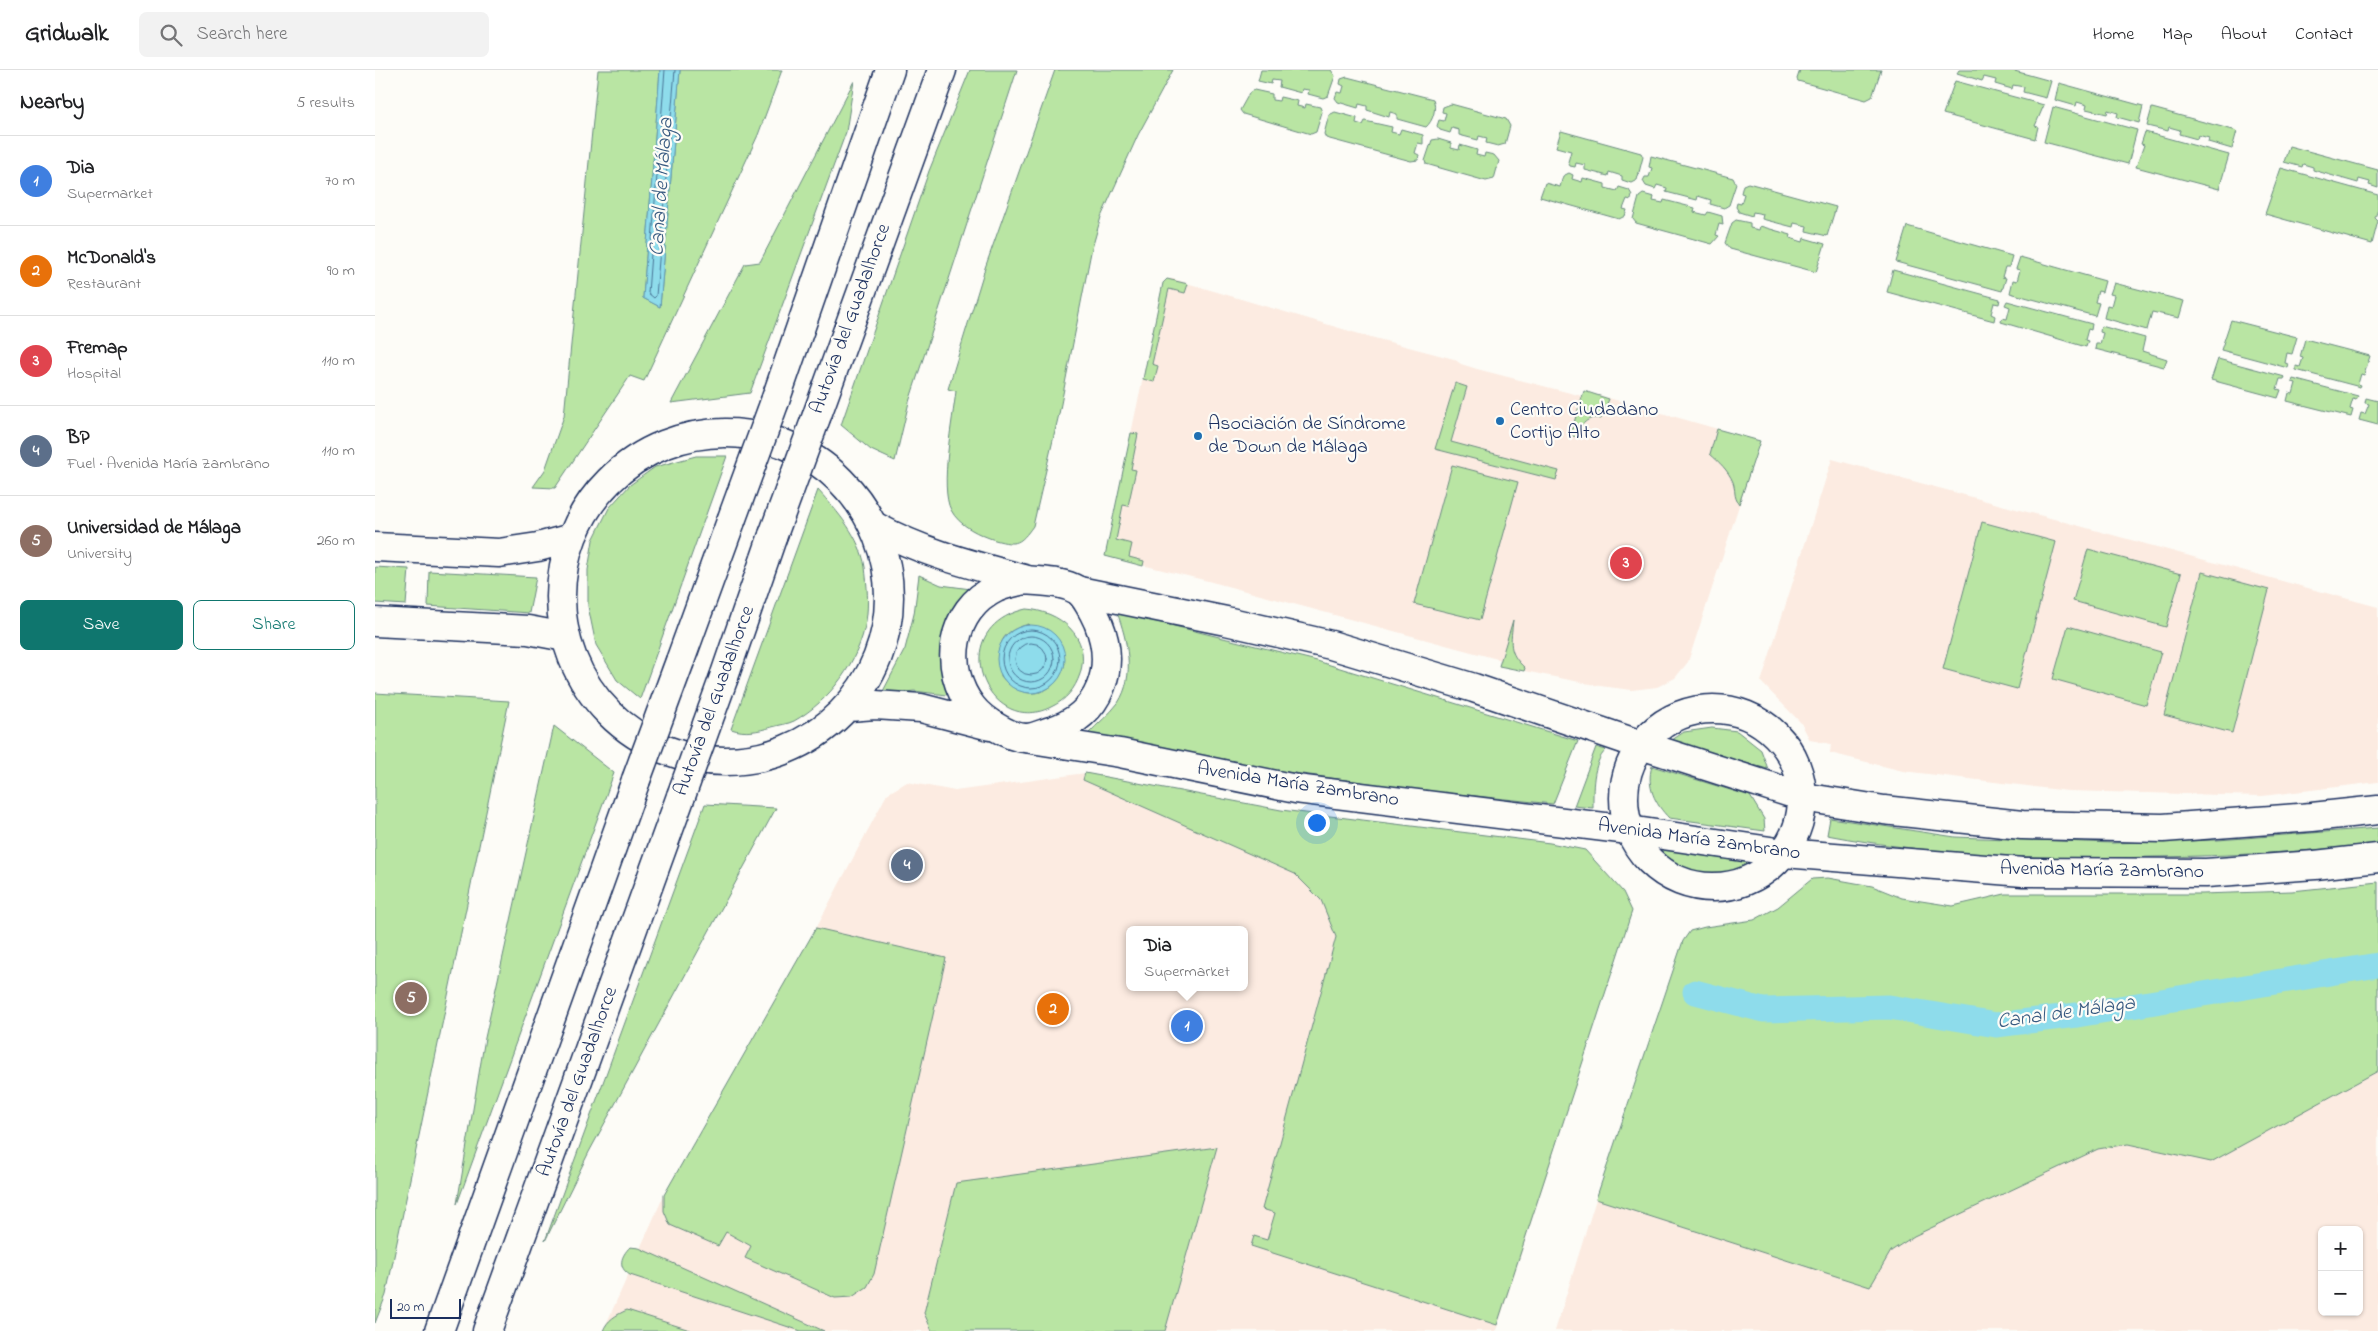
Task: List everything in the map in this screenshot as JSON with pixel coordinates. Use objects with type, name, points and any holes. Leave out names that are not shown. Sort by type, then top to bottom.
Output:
[{"type":"main road","points":[[439,1331],[636,780],[775,400],[890,70]]},
{"type":"main road","name":"Autovía del Guadalhorce","points":[[487,1331],[942,70]]},
{"type":"main road","points":[[722,436],[790,448],[814,459],[834,474],[850,491],[876,527],[890,559],[893,584],[891,615],[883,650],[870,678],[849,707],[823,730],[782,748],[724,759],[686,755],[658,747],[625,729],[600,707],[582,682],[560,636],[557,619],[557,592],[568,539],[590,501],[606,481],[647,454],[663,446],[693,438],[722,436]]},
{"type":"main road","points":[[876,527],[917,548],[1025,580],[1061,583],[1079,592],[1227,621],[1331,645],[1474,688],[1641,745],[1803,797],[1884,810],[2031,825],[2163,828],[2378,810]]},
{"type":"main road","points":[[375,546],[499,553],[538,547],[568,539]]},
{"type":"main road","points":[[996,727],[980,718],[961,693],[953,664],[956,633],[971,606],[996,588],[1025,580]]},
{"type":"main road","points":[[849,707],[875,705],[921,708],[996,727],[1025,738],[1065,727],[1085,712],[1100,690],[1107,665],[1105,640],[1095,616],[1079,592]]},
{"type":"main road","points":[[375,622],[509,629],[560,636]]},
{"type":"main road","points":[[1721,708],[1747,714],[1770,728],[1788,747],[1799,771],[1803,797],[1799,827],[1784,854],[1766,870],[1745,882],[1722,888],[1698,887],[1675,879],[1655,867],[1640,850],[1629,830],[1624,808],[1624,786],[1630,764],[1641,745],[1663,724],[1691,711],[1721,708]]},
{"type":"main road","name":"Avenida María Zambrano","points":[[1025,738],[1120,753],[1296,789],[1629,830],[1784,854],[2023,872],[2206,873],[2378,858]]},
{"type":"main road","points":[[429,1331],[482,1210]]},
{"type":"shaded area","points":[[1167,279],[1173,279],[1363,335],[1454,359],[1461,364],[1477,369],[1582,396],[1584,391],[1760,441],[1688,662],[1675,678],[1657,687],[1632,690],[1600,686],[1499,666],[1501,660],[1208,581],[1105,556],[1163,283]]},
{"type":"shaded area","points":[[1832,459],[2378,607],[2378,782],[2262,796],[2068,791],[1903,771],[1830,753],[1831,744],[1810,740],[1801,723],[1761,682]]},
{"type":"shaded area","points":[[1085,773],[1281,810],[1550,843],[1585,850],[1623,892],[1632,911],[1496,1331],[603,1331],[664,1195],[816,928],[887,794],[907,782],[955,791]]},
{"type":"shaded area","points":[[2378,1071],[2378,1331],[1555,1331],[1596,1199],[1870,1287],[1891,1251],[1914,1236],[2098,1149],[2128,1144],[2211,1161]]},
{"type":"green space","points":[[598,70],[660,70],[643,298],[660,307],[680,70],[782,70],[758,135],[644,381],[630,376],[555,488],[533,487],[545,470],[564,416]]},
{"type":"green space","points":[[970,70],[1017,70],[909,402],[895,461],[871,450],[841,425],[929,171]]},
{"type":"green space","points":[[1055,70],[1173,70],[1138,135],[1101,217],[1091,252],[1059,414],[1033,526],[1021,540],[1008,543],[989,538],[970,529],[959,521],[951,510],[946,486],[956,391],[948,389],[985,268]]},
{"type":"green space","points":[[1261,70],[1331,70],[1335,76],[1328,96],[1323,98],[1308,94],[1309,90],[1302,89],[1301,93],[1279,87],[1280,81],[1272,80],[1271,84],[1258,81]]},
{"type":"green space","points":[[1800,70],[1881,70],[1872,97],[1866,100],[1798,81]]},
{"type":"green space","points":[[1959,70],[2011,70],[2051,81],[2046,98],[2023,92],[2024,87],[2013,85],[2012,89],[1995,84],[1996,80],[1984,77],[1982,81],[1957,73]]},
{"type":"green space","points":[[1347,77],[1433,99],[1434,114],[1431,121],[1426,127],[1397,119],[1397,114],[1390,112],[1389,117],[1367,110],[1367,106],[1359,104],[1358,108],[1338,102],[1335,98],[1337,92],[1342,93],[1344,86],[1340,84],[1341,79]]},
{"type":"green space","points":[[854,81],[846,132],[750,393],[671,403],[745,264],[760,262]]},
{"type":"green space","points":[[1955,81],[2044,105],[2035,126],[2038,127],[2035,139],[1943,114]]},
{"type":"green space","points":[[2059,83],[2143,106],[2139,123],[2117,117],[2118,113],[2108,110],[2107,114],[2086,109],[2087,105],[2077,102],[2076,106],[2055,100]]},
{"type":"green space","points":[[1254,90],[1272,94],[1272,100],[1279,101],[1280,97],[1298,101],[1297,106],[1305,108],[1306,104],[1320,107],[1322,112],[1316,132],[1311,134],[1243,114],[1240,110],[1250,92]]},
{"type":"green space","points":[[1451,104],[1506,119],[1510,126],[1505,144],[1498,146],[1486,143],[1487,138],[1479,136],[1478,140],[1459,135],[1459,130],[1452,128],[1450,133],[1440,130],[1437,126],[1439,120],[1444,121],[1446,113],[1442,112],[1443,107]]},
{"type":"green space","points":[[2053,107],[2137,130],[2128,164],[2044,142]]},
{"type":"green space","points":[[2152,108],[2237,131],[2232,149],[2208,142],[2209,138],[2198,135],[2197,139],[2179,134],[2180,130],[2169,127],[2168,131],[2147,126]]},
{"type":"green space","points":[[1335,112],[1357,118],[1356,123],[1363,125],[1365,121],[1392,127],[1391,132],[1399,134],[1401,129],[1423,135],[1423,144],[1418,143],[1415,153],[1419,155],[1418,160],[1411,161],[1326,138],[1324,134],[1329,115]]},
{"type":"green space","points":[[1561,131],[1641,153],[1643,157],[1637,180],[1631,183],[1622,180],[1622,176],[1609,172],[1608,176],[1585,170],[1585,165],[1576,163],[1575,167],[1570,166],[1568,162],[1571,151],[1556,147]]},
{"type":"green space","points":[[2145,132],[2229,155],[2219,189],[2136,167],[2144,145],[2141,144]]},
{"type":"green space","points":[[1438,139],[1451,143],[1451,148],[1459,150],[1460,145],[1477,150],[1476,155],[1484,157],[1485,153],[1494,155],[1499,161],[1494,179],[1486,181],[1426,164],[1425,161],[1432,140]]},
{"type":"green space","points":[[2289,146],[2378,170],[2378,188],[2369,185],[2370,182],[2359,179],[2358,183],[2313,170],[2313,167],[2303,164],[2302,167],[2284,162]]},
{"type":"green space","points":[[1651,156],[1733,178],[1736,184],[1729,205],[1724,208],[1710,204],[1711,200],[1698,196],[1697,200],[1666,192],[1667,188],[1657,185],[1655,189],[1646,186],[1643,181],[1645,177],[1649,177],[1652,168],[1649,167]]},
{"type":"green space","points":[[2281,168],[2378,195],[2378,209],[2375,218],[2378,221],[2372,244],[2265,214]]},
{"type":"green space","points":[[1569,173],[1573,175],[1572,179],[1582,182],[1583,178],[1605,184],[1605,188],[1617,191],[1619,187],[1629,190],[1632,195],[1631,200],[1627,199],[1623,209],[1627,210],[1625,216],[1619,219],[1540,197],[1545,183],[1560,187],[1563,176]]},
{"type":"green space","points":[[1748,183],[1836,207],[1827,236],[1806,231],[1807,226],[1794,223],[1793,227],[1762,219],[1763,214],[1753,212],[1752,216],[1739,212],[1736,207],[1737,203],[1741,204],[1744,194],[1741,193],[1743,185]]},
{"type":"green space","points":[[1643,194],[1654,197],[1653,201],[1663,203],[1664,200],[1695,208],[1694,212],[1706,215],[1708,212],[1722,216],[1723,225],[1719,224],[1716,235],[1719,236],[1712,244],[1636,223],[1633,219],[1639,197]]},
{"type":"green space","points":[[1736,220],[1750,223],[1750,228],[1759,230],[1760,226],[1791,235],[1790,238],[1803,242],[1804,238],[1825,244],[1816,272],[1730,249],[1725,243],[1732,223]]},
{"type":"green space","points":[[1907,226],[2012,256],[2009,267],[2005,267],[2002,277],[2006,278],[2002,291],[1896,262]]},
{"type":"green space","points":[[2020,257],[2105,281],[2102,292],[2098,291],[2095,302],[2099,303],[2095,316],[2010,293],[2013,280],[2017,281],[2020,270],[2016,269]]},
{"type":"green space","points":[[1893,270],[2000,299],[1999,304],[1994,303],[1991,314],[1995,316],[1994,321],[1887,292]]},
{"type":"green space","points":[[1167,279],[1188,284],[1185,293],[1169,289],[1152,364],[1158,366],[1154,382],[1143,379],[1163,283]]},
{"type":"green space","points":[[2114,283],[2184,301],[2179,318],[2152,312],[2147,330],[2104,318],[2107,305],[2111,306],[2114,295],[2110,294]]},
{"type":"green space","points":[[2007,301],[2092,324],[2091,330],[2088,329],[2085,340],[2088,341],[2086,347],[2001,322],[2002,318],[2007,319],[2010,307],[2005,305]]},
{"type":"green space","points":[[2231,320],[2297,337],[2292,354],[2287,353],[2285,363],[2289,364],[2288,368],[2221,350]]},
{"type":"green space","points":[[2101,326],[2145,338],[2142,351],[2167,359],[2164,367],[2095,349],[2096,344],[2100,344],[2103,333],[2100,332]]},
{"type":"green space","points":[[2305,339],[2370,356],[2364,375],[2361,374],[2358,384],[2361,385],[2360,387],[2296,370],[2296,366],[2300,367],[2303,358],[2300,357]]},
{"type":"green space","points":[[2218,359],[2285,377],[2280,379],[2277,389],[2281,390],[2278,398],[2211,380]]},
{"type":"green space","points":[[2293,379],[2358,396],[2356,400],[2353,399],[2350,409],[2353,410],[2351,417],[2287,401],[2289,393],[2293,394],[2296,383],[2292,382]]},
{"type":"green space","points":[[1455,383],[1467,387],[1451,442],[1559,471],[1556,480],[1435,449]]},
{"type":"green space","points":[[1584,391],[1609,399],[1601,419],[1592,418],[1585,422],[1576,437],[1570,435]]},
{"type":"green space","points":[[2366,398],[2378,401],[2378,425],[2359,420],[2361,413],[2365,414],[2369,404],[2365,403]]},
{"type":"green space","points":[[1717,429],[1760,441],[1739,504],[1731,478],[1723,466],[1710,454]]},
{"type":"green space","points":[[1131,433],[1138,434],[1131,469],[1136,470],[1128,506],[1123,505],[1116,540],[1132,544],[1129,557],[1144,561],[1143,566],[1105,556]]},
{"type":"green space","points":[[696,456],[727,456],[640,699],[617,680],[596,645],[588,606],[588,570],[593,540],[609,508],[630,485],[655,467]]},
{"type":"green space","points":[[1452,465],[1518,482],[1480,620],[1414,604]]},
{"type":"green space","points":[[818,490],[853,535],[865,567],[868,601],[867,615],[857,651],[841,679],[807,713],[792,722],[762,730],[736,731],[731,729]]},
{"type":"green space","points":[[1982,522],[2056,542],[2017,689],[1943,669]]},
{"type":"green space","points":[[2088,549],[2181,574],[2166,627],[2073,601]]},
{"type":"green space","points":[[375,567],[409,569],[406,605],[375,603]]},
{"type":"green space","points":[[429,571],[536,577],[529,613],[428,606]]},
{"type":"green space","points":[[2202,572],[2269,590],[2232,733],[2164,715]]},
{"type":"green space","points":[[919,575],[941,585],[971,589],[942,664],[947,695],[914,691],[881,695],[905,649],[914,614]]},
{"type":"green space","points":[[1026,609],[1038,611],[1061,620],[1077,637],[1081,648],[1082,660],[1080,674],[1073,689],[1061,701],[1051,707],[1028,713],[1009,708],[993,695],[983,677],[980,657],[985,637],[1000,620]],"holes":[[[1029,624],[1065,663],[1055,683],[1047,689],[1029,693],[1019,690],[1010,685],[1001,676],[1001,642],[1010,632]]]},
{"type":"green space","points":[[1117,612],[1317,661],[1578,741],[1553,804],[1419,790],[1251,767],[1088,734],[1118,703],[1127,681],[1128,658],[1124,634]]},
{"type":"green space","points":[[1513,620],[1511,646],[1515,657],[1525,668],[1524,671],[1499,666]]},
{"type":"green space","points":[[2068,626],[2161,652],[2146,705],[2053,679]]},
{"type":"green space","points":[[375,693],[509,701],[386,1295],[375,1323]]},
{"type":"green space","points":[[554,726],[614,773],[457,1204],[485,1038]]},
{"type":"green space","points":[[1712,728],[1737,731],[1761,750],[1768,769],[1669,742],[1684,732]]},
{"type":"green space","points":[[1596,747],[1606,750],[1601,755],[1596,769],[1593,785],[1593,808],[1574,806]]},
{"type":"green space","points":[[1652,766],[1750,796],[1764,819],[1765,831],[1669,818],[1656,801],[1651,788],[1650,773]]},
{"type":"green space","points":[[1085,773],[1281,810],[1550,843],[1585,850],[1623,892],[1632,911],[1497,1325],[1251,1246],[1254,1236],[1267,1240],[1275,1213],[1262,1209],[1336,937],[1321,900],[1295,874],[1083,780]]},
{"type":"green space","points":[[705,804],[776,808],[589,1152],[545,1241]]},
{"type":"green space","points":[[1830,818],[1955,837],[2112,843],[2218,840],[2378,828],[2378,844],[2239,855],[2114,858],[2031,857],[1909,848],[1827,835]]},
{"type":"green space","points":[[1656,846],[1757,857],[1740,869],[1715,876],[1693,873],[1664,860]]},
{"type":"green space","points":[[1828,878],[1872,886],[1902,898],[1953,906],[2005,894],[2202,894],[2292,891],[2378,882],[2378,1071],[2211,1162],[2128,1144],[2098,1149],[1914,1236],[1891,1251],[1870,1287],[1596,1199],[1683,941],[1690,931],[1754,920],[1778,907],[1812,879]]},
{"type":"green space","points":[[816,928],[946,958],[874,1274],[867,1287],[852,1297],[835,1298],[745,1258],[751,1246],[726,1232],[718,1246],[670,1225],[664,1211],[664,1195]]},
{"type":"green space","points":[[1217,1147],[1165,1331],[932,1331],[924,1313],[956,1183]]},
{"type":"green space","points":[[630,1247],[639,1248],[824,1331],[801,1331],[630,1275],[623,1269],[622,1261],[624,1254]]},
{"type":"green space","points":[[627,1310],[693,1331],[603,1331],[612,1318]]},
{"type":"water","points":[[660,70],[680,70],[660,307],[643,298]]},
{"type":"water","points":[[1024,625],[1038,625],[1050,630],[1060,640],[1065,652],[1065,666],[1060,678],[1050,688],[1038,693],[1024,693],[1012,688],[1002,678],[997,666],[997,652],[1002,640],[1012,630]]},
{"type":"waterway","name":"Canal de Málaga","points":[[1695,992],[1763,1010],[1889,1007],[1996,1025],[2077,1015],[2378,965]]},
{"type":"place","name":"Centro Ciudadano Cortijo Alto","points":[[1500,421]]},
{"type":"place","name":"Asociación de Síndrome de Down de Málaga","points":[[1198,436]]},
{"type":"place","name":"Fremap","points":[[1626,563]]},
{"type":"place","name":"BP","points":[[907,865]]},
{"type":"place","name":"Universidad de Málaga","points":[[411,998]]},
{"type":"place","name":"McDonald's","points":[[1053,1009]]},
{"type":"place","name":"Dia","points":[[1187,1026]]}]
